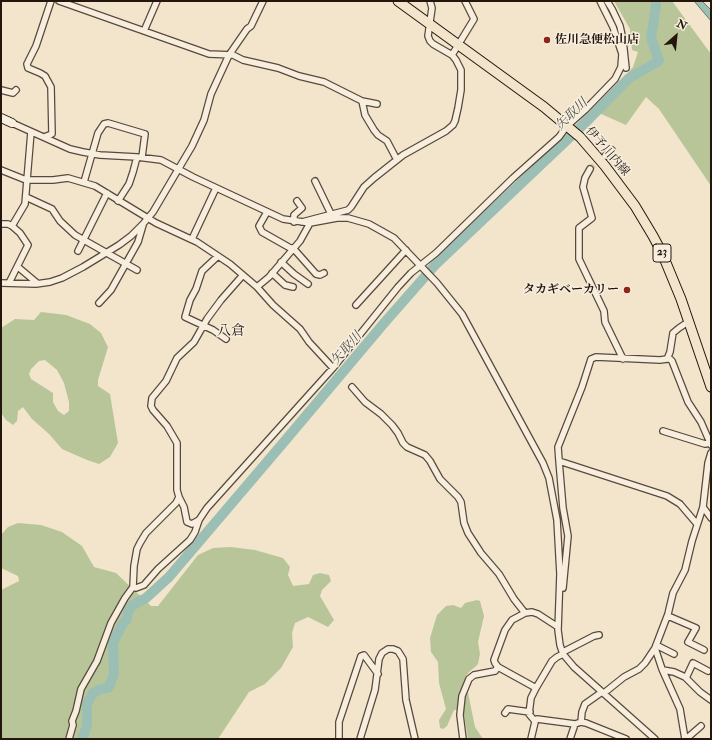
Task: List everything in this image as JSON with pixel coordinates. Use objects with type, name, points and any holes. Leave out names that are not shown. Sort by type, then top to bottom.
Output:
[{"type":"main road","name":"伊予川内線","points":[[398,1],[544,107],[580,137],[596,154],[617,181],[653,236],[681,299],[711,387]]},
{"type":"street","points":[[44,138],[52,134],[51,87],[45,76],[28,68],[27,64],[36,46],[51,1]]},
{"type":"street","points":[[59,1],[209,54],[233,55],[243,60],[278,68],[299,76],[319,80],[362,101],[377,104]]},
{"type":"street","points":[[144,31],[157,1]]},
{"type":"street","points":[[1,283],[50,282],[62,278],[131,236],[143,224],[187,154],[199,131],[211,94],[229,55],[247,29],[251,26],[263,1]]},
{"type":"street","points":[[297,222],[348,210],[364,187],[403,155],[446,131],[455,121],[461,90],[461,70],[452,55],[430,41],[428,36],[431,26],[432,8],[430,1]]},
{"type":"street","points":[[452,55],[474,20],[465,1]]},
{"type":"street","points":[[133,587],[136,588],[144,585],[174,552],[185,545],[195,532],[199,520],[207,508],[333,368],[398,287],[436,253],[513,178],[559,137],[609,87],[619,73],[622,61],[620,47],[613,27],[600,1]]},
{"type":"street","points":[[607,1],[620,26],[624,46],[627,67],[623,72],[619,73]]},
{"type":"street","points":[[1,90],[13,92],[16,90]]},
{"type":"street","points":[[362,101],[365,116],[378,135],[387,141],[397,160]]},
{"type":"street","points":[[1,118],[70,149],[93,154],[161,160],[193,177],[283,219],[310,224],[337,218],[359,221],[386,233],[406,250],[437,283],[462,314],[546,470],[554,498],[557,520],[560,566],[558,627],[560,645],[563,653],[574,667],[655,739]]},
{"type":"street","points":[[84,182],[98,134],[104,124],[108,123],[145,134],[139,157],[129,184],[118,201]]},
{"type":"street","points":[[12,226],[25,204],[31,132]]},
{"type":"street","points":[[605,156],[612,150]]},
{"type":"street","points":[[590,169],[585,178],[583,187],[592,218],[579,228],[579,259],[604,311],[605,322],[623,359]]},
{"type":"street","points":[[1,170],[26,180],[54,180],[68,178],[84,182],[95,186],[148,218],[192,239],[218,256],[257,287],[272,305],[300,329],[333,368]]},
{"type":"street","points":[[315,181],[331,214]]},
{"type":"street","points":[[192,239],[216,188]]},
{"type":"street","points":[[78,252],[107,193]]},
{"type":"street","points":[[26,197],[52,210],[67,228],[84,240],[137,270]]},
{"type":"street","points":[[297,201],[302,208],[294,215],[297,222]]},
{"type":"street","points":[[267,212],[259,226],[262,232],[292,249],[316,274],[320,275],[324,273]]},
{"type":"street","points":[[1,224],[8,224],[12,226],[20,233],[28,245],[9,284]]},
{"type":"street","points":[[99,303],[111,290],[126,264],[138,242],[143,224]]},
{"type":"street","points":[[257,287],[272,273],[300,241],[310,224]]},
{"type":"street","points":[[356,305],[406,250]]},
{"type":"street","points":[[218,256],[202,271],[196,289],[190,300],[185,317],[226,339]]},
{"type":"street","points":[[281,262],[308,284]]},
{"type":"street","points":[[18,267],[37,283]]},
{"type":"street","points":[[272,273],[285,285],[293,287]]},
{"type":"street","points":[[199,520],[192,524],[187,522],[184,507],[178,497],[177,490],[177,443],[167,426],[153,410],[151,402],[153,395],[166,381],[178,358],[194,342],[221,300],[243,275]]},
{"type":"street","points":[[559,598],[562,593],[568,536],[563,508],[558,447],[559,441],[582,388],[591,359],[596,357],[660,360],[667,358],[670,352],[673,333],[688,322]]},
{"type":"street","points":[[663,431],[705,444],[711,444],[701,422],[688,402],[672,361],[667,358]]},
{"type":"street","points":[[352,387],[365,402],[381,414],[392,425],[407,447],[425,455],[430,460],[440,479],[461,502],[464,523],[468,533],[481,553],[499,574],[514,599],[525,613]]},
{"type":"street","points":[[570,739],[585,704],[624,677],[639,669],[645,663],[656,646],[668,616],[673,594],[685,570],[703,507],[708,463],[711,452]]},
{"type":"street","points":[[559,461],[667,496],[680,504],[697,524]]},
{"type":"street","points":[[69,739],[73,725],[72,721],[81,689],[97,661],[111,623],[133,587],[136,555],[140,543],[146,533],[176,503],[178,497]]},
{"type":"street","points":[[703,507],[711,518]]},
{"type":"street","points":[[536,688],[498,667],[495,663],[494,660],[504,630],[512,620],[525,613],[532,612],[538,614],[558,627]]},
{"type":"street","points":[[668,616],[696,628],[688,642],[704,650]]},
{"type":"street","points":[[531,739],[534,720],[529,714],[531,698],[552,661],[563,653],[594,636],[599,635]]},
{"type":"street","points":[[656,646],[674,654]]},
{"type":"street","points":[[656,646],[663,670],[680,709],[686,739],[701,726]]},
{"type":"street","points":[[360,739],[378,674],[379,659],[382,653],[388,649],[398,651],[403,659],[406,700],[415,739]]},
{"type":"street","points":[[338,739],[340,722],[361,656],[364,655],[378,674]]},
{"type":"street","points":[[686,678],[693,664],[708,671]]},
{"type":"street","points":[[463,739],[460,715],[464,688],[469,678],[474,674],[495,671],[498,667]]},
{"type":"street","points":[[663,670],[674,672],[686,678],[700,692],[711,700]]},
{"type":"street","points":[[505,713],[508,708],[530,712]]},
{"type":"street","points":[[534,720],[537,719],[591,724],[626,739]]},
{"type":"green space","points":[[614,1],[672,1],[711,54],[711,186],[659,109],[646,97],[626,125],[592,110],[614,89],[633,67],[638,52],[632,50],[630,29]]},
{"type":"green space","points":[[41,312],[66,315],[90,324],[101,333],[108,347],[98,380],[98,386],[110,394],[118,443],[110,457],[99,464],[62,449],[49,434],[32,419],[23,407],[18,411],[17,421],[13,425],[6,420],[1,413],[1,328],[15,319],[34,320]],"holes":[[[45,360],[57,370],[64,383],[69,402],[69,411],[64,415],[58,411],[53,402],[53,393],[31,379],[29,374],[31,369],[39,361]]]},
{"type":"green space","points":[[18,523],[41,525],[62,532],[82,546],[94,567],[116,573],[151,606],[158,606],[198,555],[213,548],[231,547],[255,550],[283,558],[290,567],[288,575],[293,586],[309,584],[313,575],[320,573],[329,575],[331,581],[322,590],[320,596],[334,620],[328,627],[308,617],[295,623],[292,633],[293,647],[281,668],[265,684],[249,692],[218,739],[1,739],[1,590],[19,581],[18,576],[1,568],[1,535],[8,527]]},
{"type":"green space","points":[[477,600],[480,601],[484,616],[478,642],[480,654],[478,664],[465,678],[475,727],[483,739],[468,739],[463,709],[454,710],[447,726],[443,729],[440,728],[439,720],[446,709],[439,683],[438,662],[431,652],[430,638],[437,615],[446,606],[453,605],[461,608],[465,603]]},
{"type":"water","points":[[694,1],[702,1],[711,10],[711,21]]},
{"type":"waterway","name":"矢取川","points":[[82,739],[87,726],[87,704],[93,693],[101,689],[108,688],[110,684],[114,674],[113,643],[122,625],[127,619],[128,612],[132,606],[146,598],[169,577],[436,264],[588,120],[629,78],[659,61],[651,38],[656,1]]},
{"type":"tunnel","points":[[590,169],[602,158]]},
{"type":"place","name":"佐川急便松山店","points":[[547,40]]},
{"type":"place","name":"タカギベーカリー","points":[[627,290]]},
{"type":"district","name":"八倉","points":[[231,332]]}]
